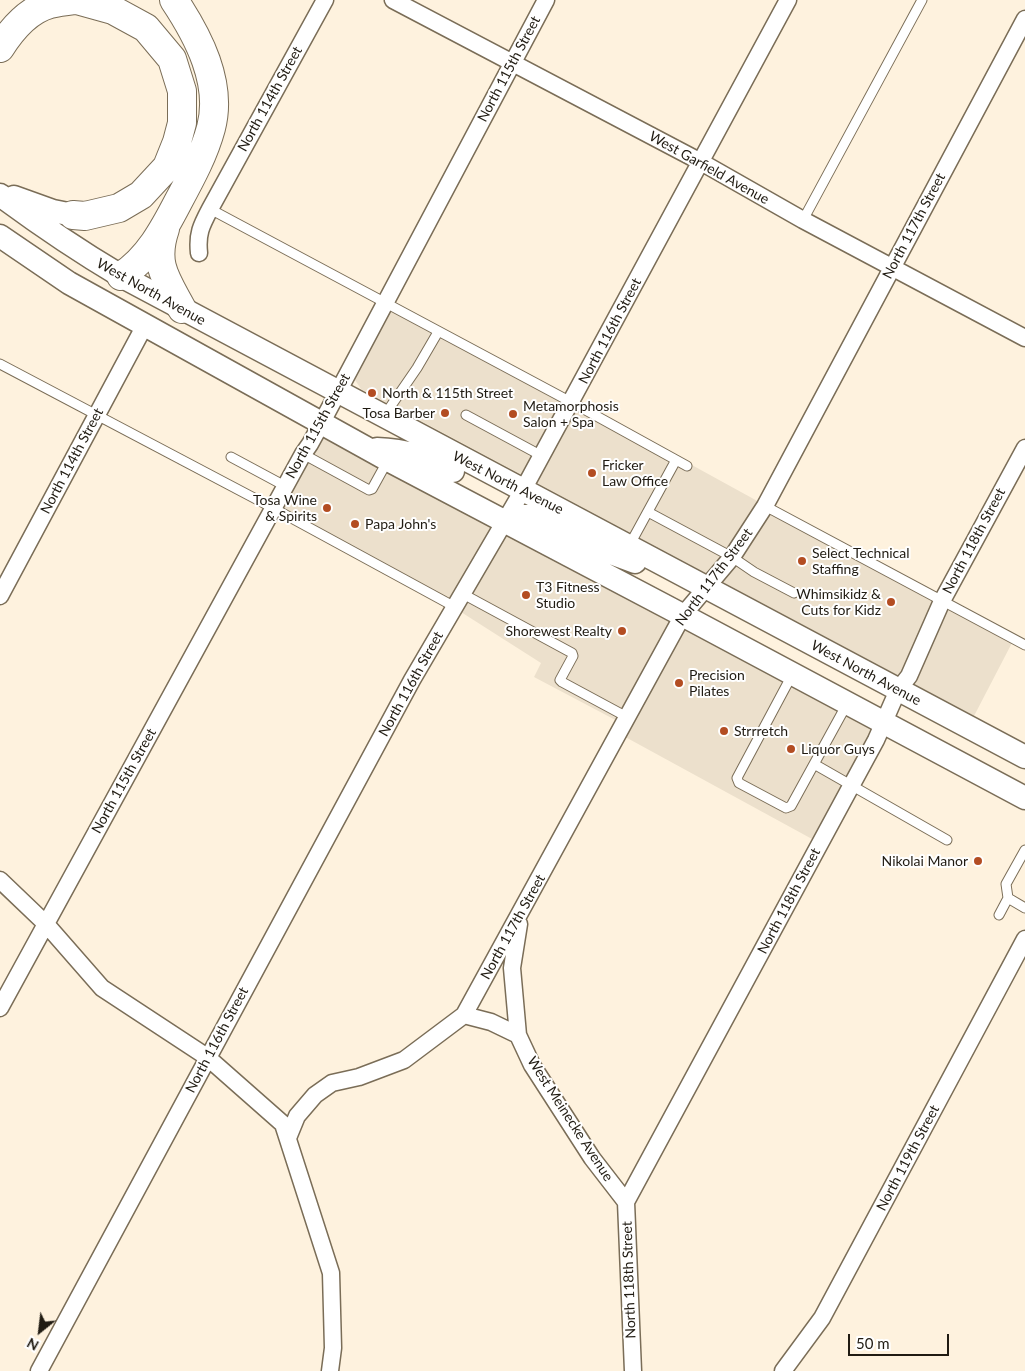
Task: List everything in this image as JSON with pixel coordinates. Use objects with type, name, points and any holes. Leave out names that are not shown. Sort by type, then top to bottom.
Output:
[{"type":"highway","points":[[0,48],[10,32],[26,17],[49,4],[75,0],[112,10],[146,28],[172,59],[182,91],[182,123],[167,167],[141,195],[119,208],[85,216],[73,215]]},
{"type":"highway","points":[[174,0],[200,43],[206,60],[212,90],[214,114],[212,127],[202,154],[160,243],[163,272],[182,309]]},
{"type":"highway","points":[[121,276],[130,271],[141,260],[167,225]]},
{"type":"main road","points":[[0,194],[53,211],[73,215]]},
{"type":"main road","name":"West North Avenue","points":[[0,194],[85,255],[121,276],[1025,757]]},
{"type":"main road","points":[[0,236],[60,276],[367,449],[506,521],[1025,798]]},
{"type":"main road","points":[[60,276],[102,282],[121,276]]},
{"type":"main road","points":[[367,449],[397,449],[430,458],[495,492],[504,494],[523,490]]},
{"type":"main road","points":[[506,521],[518,516],[537,516],[600,549],[633,562],[665,565]]},
{"type":"street","name":"North 114th Street","points":[[199,253],[199,234],[210,209],[325,0]]},
{"type":"street","name":"West Garfield Avenue","points":[[393,0],[701,162],[892,268],[1025,338]]},
{"type":"street","name":"North 115th Street","points":[[0,1008],[285,486],[322,424],[384,303],[546,0]]},
{"type":"street","name":"North 116th Street","points":[[39,1371],[412,680],[542,456],[788,0]]},
{"type":"street","name":"North 117th Street","points":[[288,1138],[297,1116],[315,1095],[332,1082],[360,1077],[404,1060],[464,1016],[683,615],[732,557],[765,506],[1025,19]]},
{"type":"street","name":"North 114th Street","points":[[0,596],[145,325]]},
{"type":"street","name":"North 118th Street","points":[[633,1371],[626,1202],[852,785],[884,723],[898,690],[909,676],[942,601],[1025,448]]},
{"type":"street","points":[[0,880],[46,924],[102,988],[207,1057],[283,1124],[331,1273],[333,1348],[330,1371]]},
{"type":"street","name":"West Meinecke Avenue","points":[[520,915],[512,968],[518,1035],[532,1065],[592,1158],[626,1202]]},
{"type":"street","name":"North 119th Street","points":[[783,1371],[822,1318],[1025,939]]},
{"type":"street","points":[[464,1016],[491,1022],[518,1035]]},
{"type":"lane","points":[[804,220],[922,0]]},
{"type":"lane","points":[[210,209],[687,466]]},
{"type":"lane","points":[[383,417],[417,368],[438,332]]},
{"type":"lane","points":[[0,364],[273,508],[459,601],[572,653],[573,656],[560,680],[627,718]]},
{"type":"lane","points":[[466,415],[542,456]]},
{"type":"lane","points":[[303,454],[369,490],[372,489],[388,460]]},
{"type":"lane","points":[[231,457],[285,486]]},
{"type":"lane","points":[[629,546],[676,460]]},
{"type":"lane","points":[[765,506],[1025,645]]},
{"type":"lane","points":[[648,512],[794,593]]},
{"type":"lane","points":[[792,674],[737,778],[739,783],[786,808],[791,806],[847,703]]},
{"type":"lane","points":[[814,764],[947,840]]},
{"type":"lane","points":[[999,915],[1008,898],[1006,884],[1025,850]]},
{"type":"lane","points":[[1008,898],[1025,908]]},
{"type":"shaded area","points":[[395,302],[761,503],[1014,639],[974,716],[361,389],[355,380]]},
{"type":"shaded area","points":[[321,424],[847,703],[872,730],[812,839],[618,733],[623,724],[534,677],[541,663],[439,598],[273,508]]},
{"type":"place","name":"North & 115th Street","points":[[372,393]]},
{"type":"place","name":"Tosa Barber","points":[[445,413]]},
{"type":"place","name":"Metamorphosis Salon + Spa","points":[[513,414]]},
{"type":"place","name":"Fricker Law Office","points":[[592,473]]},
{"type":"place","name":"Tosa Wine & Spirits","points":[[327,508]]},
{"type":"place","name":"Papa John's","points":[[355,524]]},
{"type":"place","name":"Select Technical Staffing","points":[[802,561]]},
{"type":"place","name":"T3 Fitness Studio","points":[[526,595]]},
{"type":"place","name":"Whimsikidz & Cuts for Kidz","points":[[891,602]]},
{"type":"place","name":"Shorewest Realty","points":[[622,631]]},
{"type":"place","name":"Precision Pilates","points":[[679,683]]},
{"type":"place","name":"Strrretch","points":[[724,731]]},
{"type":"place","name":"Liquor Guys","points":[[791,749]]},
{"type":"place","name":"Nikolai Manor","points":[[978,861]]}]
